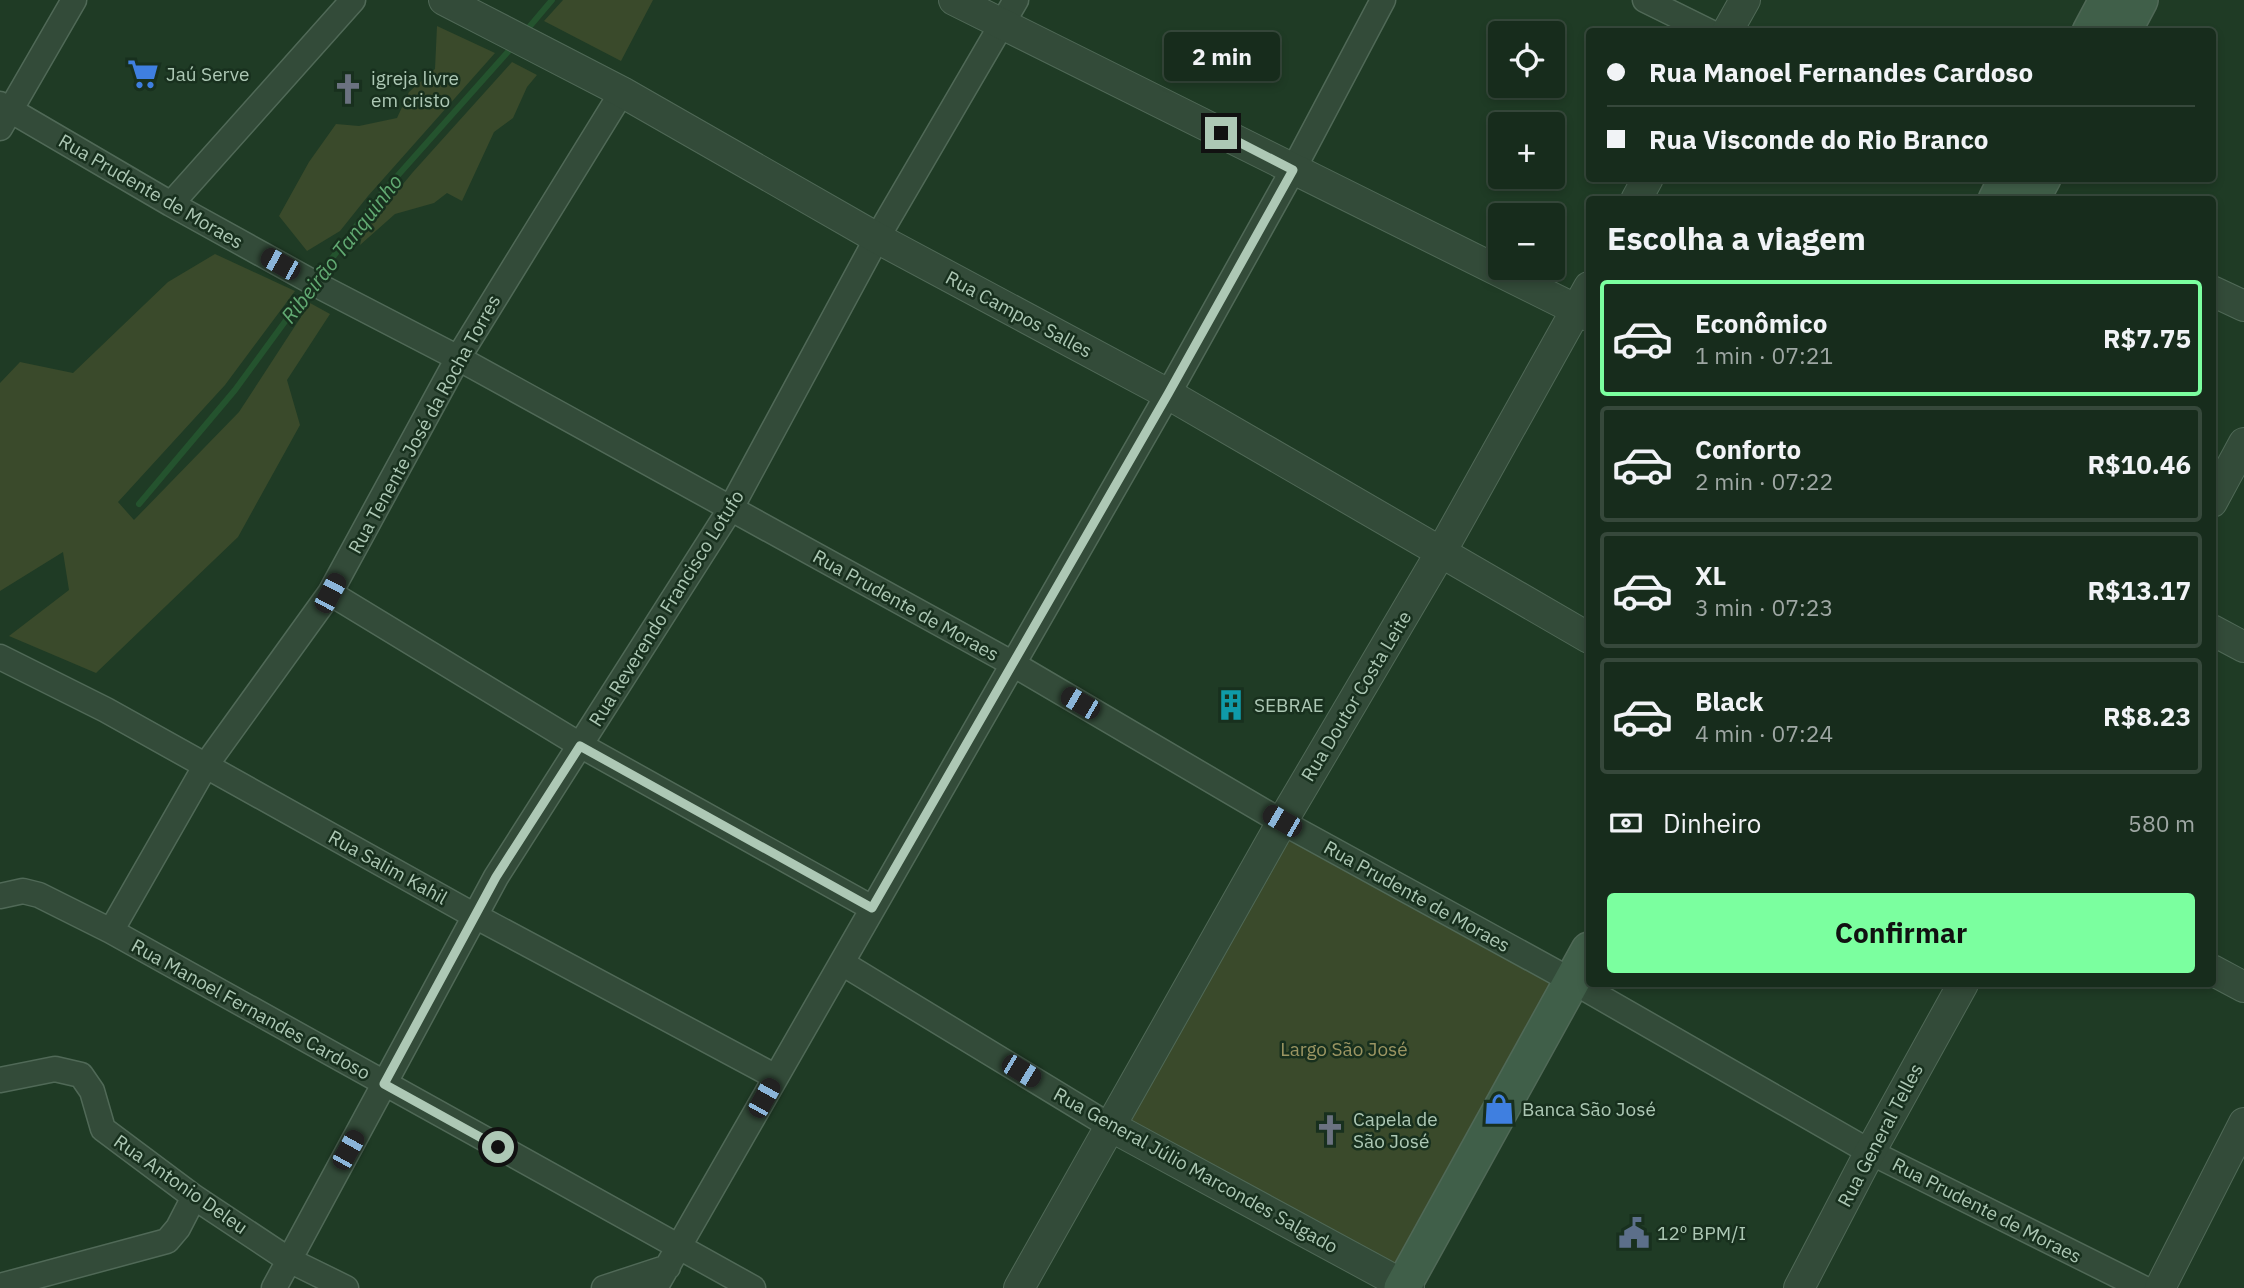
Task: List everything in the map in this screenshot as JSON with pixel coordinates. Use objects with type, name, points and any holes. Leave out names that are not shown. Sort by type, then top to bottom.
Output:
[{"type":"main road","points":[[2092,28],[2107,0]]},
{"type":"main road","points":[[2125,28],[2140,0]]},
{"type":"main road","points":[[2009,190],[2032,182]]},
{"type":"main road","points":[[1411,1287],[1586,987]]},
{"type":"street","points":[[3,114],[74,0]]},
{"type":"street","points":[[171,204],[354,0]]},
{"type":"street","name":"Rua Campos Salles","points":[[444,0],[622,92],[877,238],[1168,394],[1586,636]]},
{"type":"street","points":[[954,0],[1010,12],[1293,170],[1585,304]]},
{"type":"street","points":[[604,1288],[668,1268],[1168,394],[1293,170],[1383,0]]},
{"type":"street","points":[[1645,0],[1702,28]]},
{"type":"street","points":[[1729,28],[1745,0]]},
{"type":"street","name":"Rua Reverendo Francisco Lotufo","points":[[274,1288],[496,877],[731,508],[877,238],[1010,12]]},
{"type":"street","name":"Rua Tenente José da Rocha Torres","points":[[111,931],[206,765],[330,593],[458,358],[622,92]]},
{"type":"street","name":"Rua Prudente de Moraes","points":[[3,114],[731,508],[1013,664],[1282,821],[1586,985]]},
{"type":"street","points":[[2216,292],[2244,306]]},
{"type":"street","name":"Rua Doutor Costa Leite","points":[[1019,1288],[1282,821],[1585,304]]},
{"type":"street","points":[[2216,495],[2244,443]]},
{"type":"street","points":[[330,593],[580,746],[872,908]]},
{"type":"street","points":[[2216,632],[2244,647]]},
{"type":"street","name":"Rua Salim Kahil","points":[[0,657],[106,710],[475,916],[776,1077]]},
{"type":"street","points":[[0,676],[24,670]]},
{"type":"street","name":"Rua Manoel Fernandes Cardoso","points":[[0,895],[23,891],[39,895],[111,931],[384,1084],[668,1268],[753,1288]]},
{"type":"street","name":"Rua General Júlio Marcondes Salgado","points":[[842,963],[1110,1126],[1411,1287]]},
{"type":"street","points":[[2216,972],[2244,987]]},
{"type":"street","name":"Rua Prudente de Moraes","points":[[1589,987],[1870,1152],[2143,1288]]},
{"type":"street","name":"Rua General Telles","points":[[1799,1288],[1961,987]]},
{"type":"street","name":"Rua Antonio Deleu","points":[[0,1080],[55,1069],[81,1075],[92,1091],[103,1129],[194,1197],[289,1260],[346,1288]]},
{"type":"street","points":[[2160,1288],[2244,1123]]},
{"type":"street","points":[[0,1286],[167,1241],[178,1228],[194,1197]]},
{"type":"green space","points":[[563,0],[653,0],[621,61],[544,21]]},
{"type":"green space","points":[[437,26],[495,53],[340,231],[307,251],[279,216],[309,162],[336,124],[359,126],[397,118],[409,92],[435,69]]},
{"type":"green space","points":[[512,62],[537,75],[527,87],[513,118],[494,132],[462,201],[447,193],[434,203],[395,214],[360,245],[363,232]]},
{"type":"green space","points":[[215,254],[295,291],[225,385],[118,502],[134,520],[239,412],[310,303],[330,314],[287,380],[300,425],[238,537],[96,673],[9,636],[69,590],[63,552],[0,591],[0,383],[20,362],[73,373],[168,282]]},
{"type":"green space","name":"Largo São José","points":[[1280,829],[1559,987],[1403,1273],[1124,1125]]},
{"type":"waterway","name":"Ribeirão Tanquinho","points":[[525,32],[552,0]]},
{"type":"waterway","name":"Ribeirão Tanquinho","points":[[318,277],[375,201],[514,45]]},
{"type":"waterway","name":"Ribeirão Tanquinho","points":[[139,504],[235,390],[311,286]]},
{"type":"place","name":"Jaú Serve","points":[[143,74]]},
{"type":"place","name":"igreja livre em cristo","points":[[348,89]]},
{"type":"place","name":"SEBRAE","points":[[1231,705]]},
{"type":"place","name":"Banca São José","points":[[1499,1109]]},
{"type":"place","name":"Capela de São José","points":[[1330,1130]]},
{"type":"place","name":"12º BPM/I","points":[[1634,1233]]},
{"type":"route","points":[[498,1147],[384,1084],[496,877],[580,746],[872,908],[1168,394],[1293,170],[1221,133]]}]
